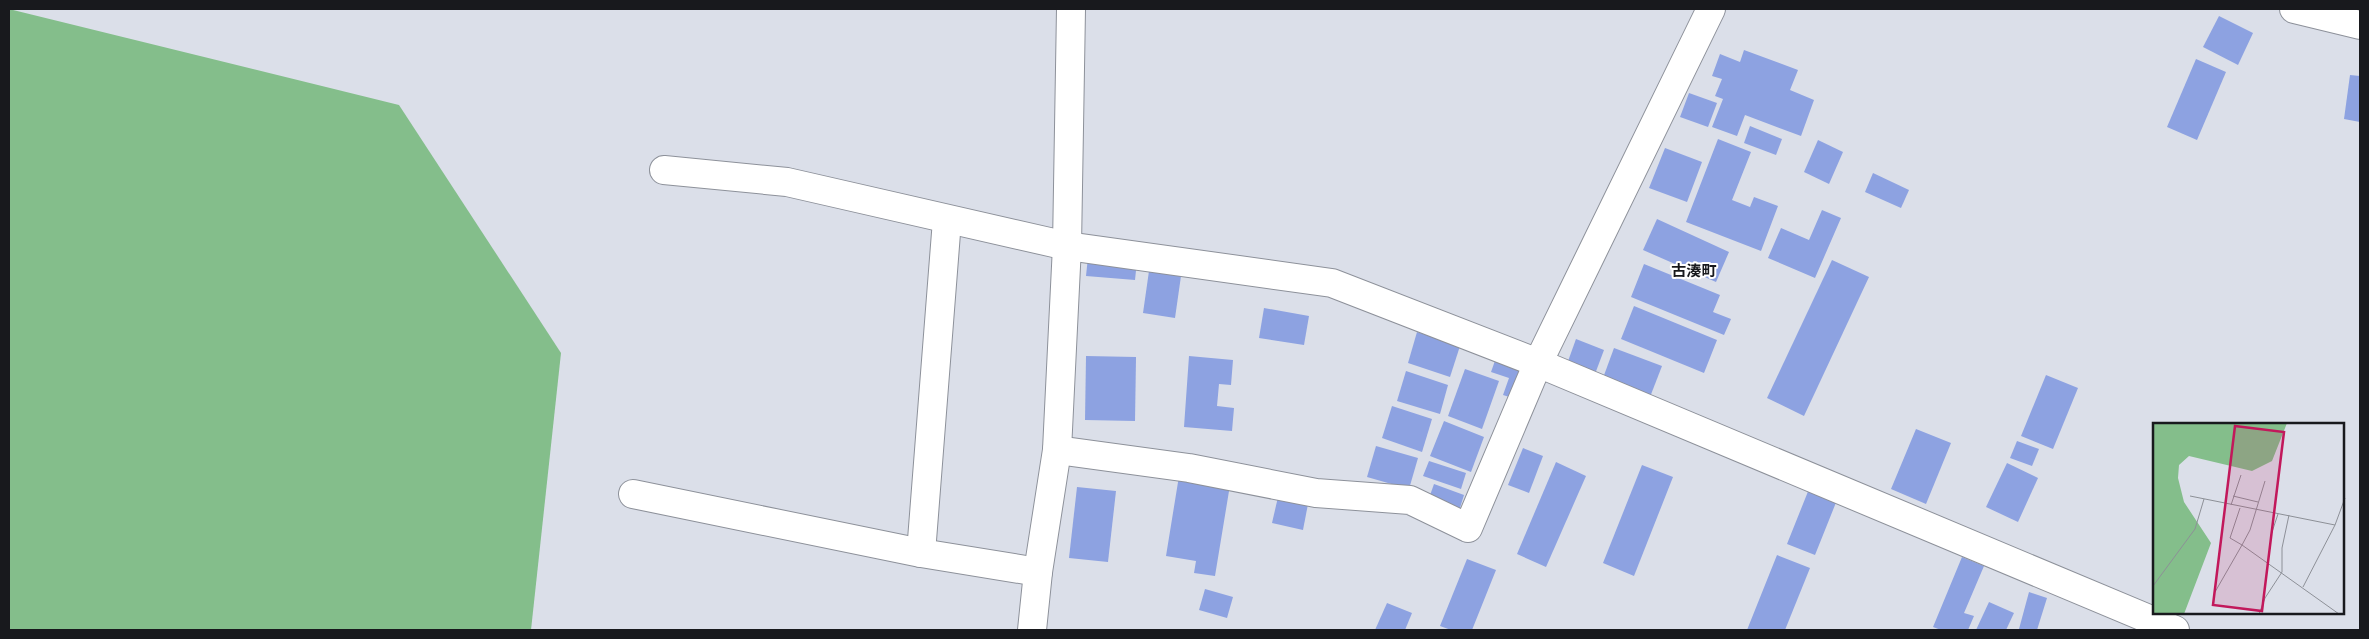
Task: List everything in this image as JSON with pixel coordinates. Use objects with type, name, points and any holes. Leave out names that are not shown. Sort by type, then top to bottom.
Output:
[{"type":"street","points":[[1032,630],[1038,572],[1057,450],[1067,246],[1071,9]]},
{"type":"street","points":[[1057,450],[1189,468],[1316,493],[1410,500],[1468,528],[1538,363],[1711,9]]},
{"type":"street","points":[[2294,9],[2360,25]]},
{"type":"street","points":[[664,170],[787,182],[1067,246],[1332,284],[1538,363],[2175,630]]},
{"type":"street","points":[[921,552],[947,220]]},
{"type":"street","points":[[633,494],[921,552],[1038,572]]},
{"type":"green space","points":[[9,9],[399,105],[561,353],[531,630],[9,630]]},
{"type":"building","points":[[2219,16],[2253,33],[2238,65],[2203,47]]},
{"type":"building","points":[[1744,50],[1798,70],[1790,90],[1814,100],[1801,136],[1745,115],[1737,136],[1712,127],[1723,99],[1715,96],[1722,79],[1712,76],[1720,54],[1740,62]]},
{"type":"building","points":[[2196,59],[2226,72],[2197,140],[2167,127]]},
{"type":"building","points":[[2350,75],[2360,76],[2360,122],[2344,119]]},
{"type":"building","points":[[1689,93],[1717,103],[1708,127],[1680,117]]},
{"type":"building","points":[[1750,126],[1782,139],[1776,155],[1744,143]]},
{"type":"building","points":[[1718,139],[1751,152],[1732,200],[1750,207],[1754,197],[1778,206],[1761,251],[1686,222]]},
{"type":"building","points":[[1818,140],[1843,152],[1829,184],[1804,172]]},
{"type":"building","points":[[1665,148],[1702,162],[1687,202],[1649,188]]},
{"type":"building","points":[[1873,173],[1909,190],[1901,208],[1865,192]]},
{"type":"building","points":[[1822,210],[1841,218],[1815,278],[1768,258],[1781,228],[1809,240]]},
{"type":"building","points":[[1657,219],[1729,252],[1716,282],[1643,250]]},
{"type":"building","points":[[1088,257],[1137,261],[1135,280],[1086,276]]},
{"type":"building","points":[[1832,260],[1869,277],[1804,416],[1767,398]]},
{"type":"building","points":[[1644,264],[1720,295],[1713,312],[1731,319],[1724,335],[1631,297]]},
{"type":"building","points":[[1149,271],[1181,276],[1175,318],[1143,313]]},
{"type":"building","points":[[1634,306],[1717,340],[1704,373],[1621,339]]},
{"type":"building","points":[[1264,308],[1309,316],[1304,345],[1259,338]]},
{"type":"building","points":[[1417,332],[1460,346],[1450,377],[1408,363]]},
{"type":"building","points":[[1576,339],[1604,350],[1595,374],[1567,364]]},
{"type":"building","points":[[1614,348],[1662,366],[1650,397],[1603,378]]},
{"type":"building","points":[[1497,355],[1531,367],[1519,400],[1503,395],[1509,378],[1491,372]]},
{"type":"building","points":[[1086,356],[1136,357],[1135,421],[1085,420]]},
{"type":"building","points":[[1189,356],[1233,360],[1231,385],[1219,384],[1217,406],[1234,408],[1232,431],[1184,427]]},
{"type":"building","points":[[1465,369],[1499,381],[1482,429],[1448,416]]},
{"type":"building","points":[[1406,371],[1448,385],[1440,414],[1397,401]]},
{"type":"building","points":[[2046,375],[2078,388],[2053,449],[2021,436]]},
{"type":"building","points":[[1392,406],[1432,419],[1422,452],[1382,438]]},
{"type":"building","points":[[1444,421],[1484,437],[1471,472],[1430,456]]},
{"type":"building","points":[[1916,429],[1951,443],[1926,504],[1891,489]]},
{"type":"building","points":[[2017,441],[2039,449],[2032,466],[2010,458]]},
{"type":"building","points":[[1376,446],[1418,458],[1409,489],[1367,477]]},
{"type":"building","points":[[1523,448],[1543,456],[1529,493],[1508,485]]},
{"type":"building","points":[[1429,461],[1466,473],[1461,489],[1423,476]]},
{"type":"building","points":[[1556,462],[1586,476],[1546,567],[1517,554]]},
{"type":"building","points":[[2007,463],[2038,478],[2018,522],[1986,507]]},
{"type":"building","points":[[1642,465],[1673,477],[1634,576],[1603,563]]},
{"type":"building","points":[[1179,476],[1230,485],[1215,576],[1194,573],[1196,561],[1166,556]]},
{"type":"building","points":[[1434,484],[1464,495],[1459,511],[1428,501]]},
{"type":"building","points":[[1077,487],[1116,491],[1108,562],[1069,558]]},
{"type":"building","points":[[1809,489],[1837,500],[1815,555],[1787,544]]},
{"type":"building","points":[[1278,497],[1308,504],[1303,530],[1272,523]]},
{"type":"building","points":[[1777,555],[1810,568],[1785,630],[1747,630]]},
{"type":"building","points":[[1962,557],[1984,566],[1964,613],[1974,616],[1968,630],[1941,630],[1933,627]]},
{"type":"building","points":[[1467,559],[1496,570],[1472,630],[1451,630],[1440,626]]},
{"type":"building","points":[[1205,589],[1233,597],[1227,618],[1199,610]]},
{"type":"building","points":[[2029,592],[2047,598],[2037,630],[2019,629]]},
{"type":"building","points":[[1989,602],[2014,613],[2006,630],[1976,630]]},
{"type":"building","points":[[1387,603],[1412,613],[1405,630],[1375,630]]},
{"type":"district","name":"古湊町","points":[[1694,271]]}]
